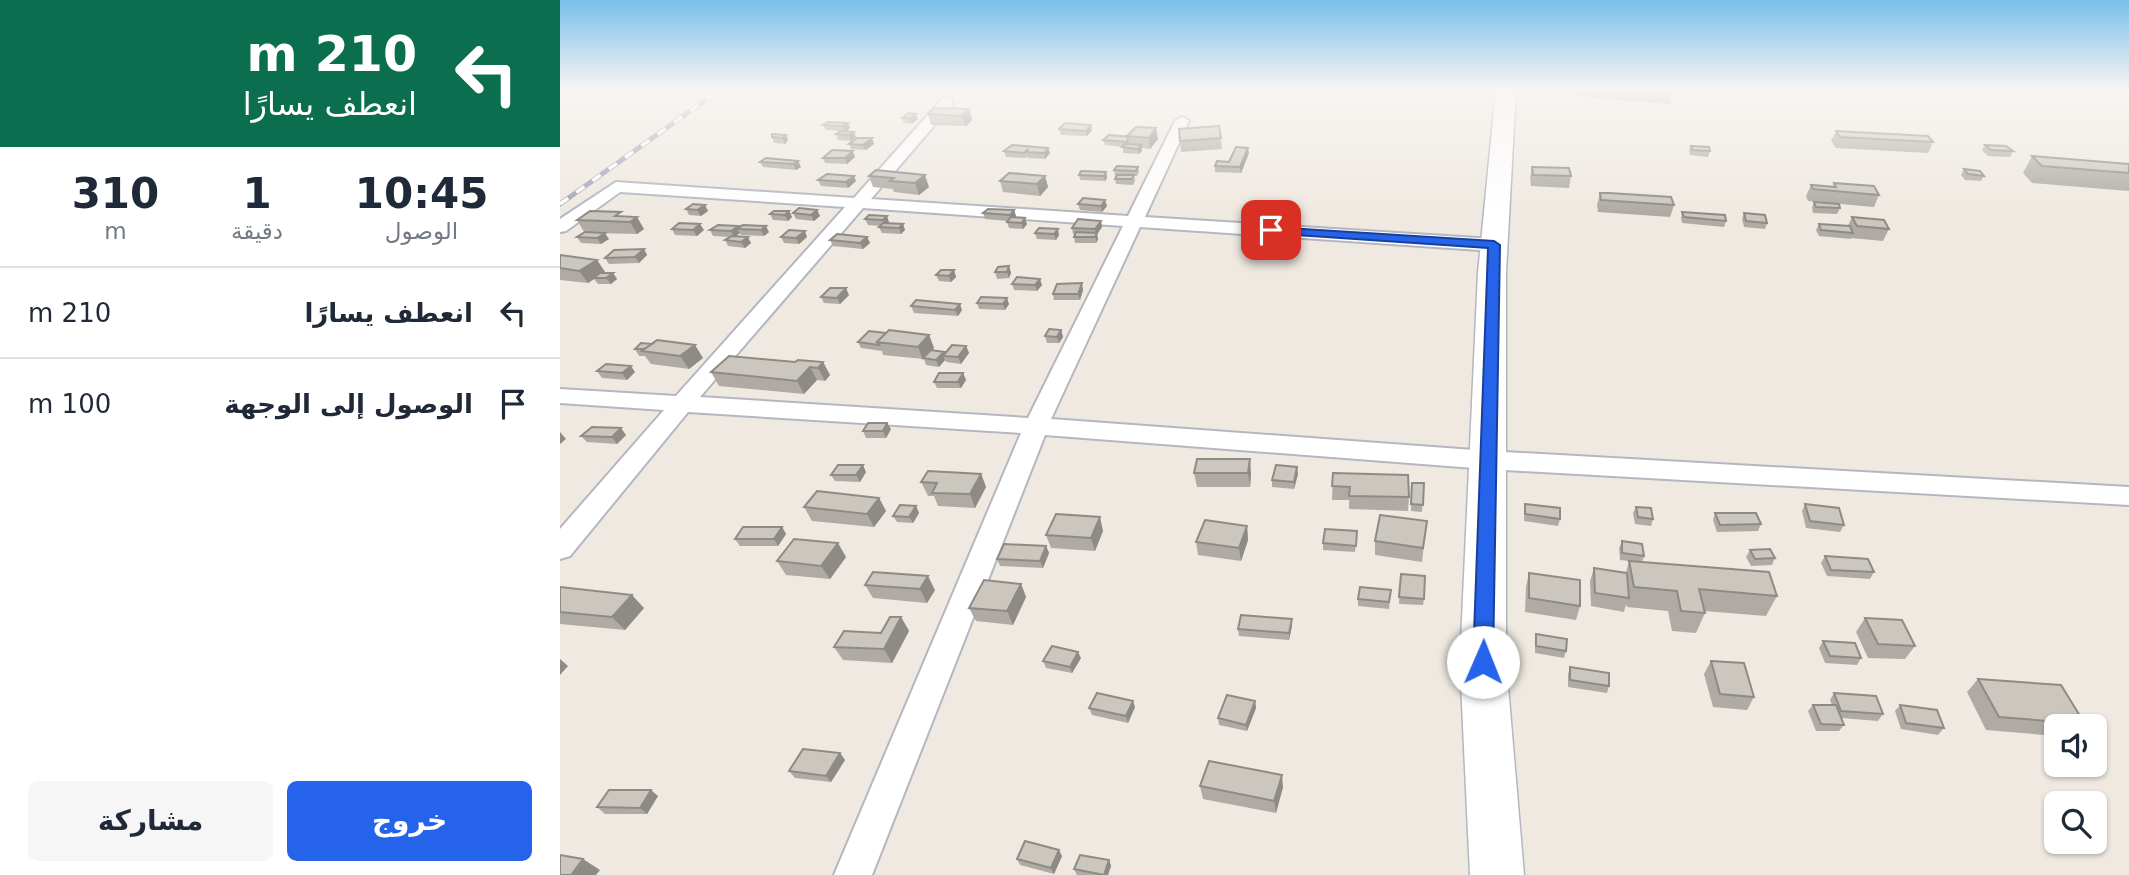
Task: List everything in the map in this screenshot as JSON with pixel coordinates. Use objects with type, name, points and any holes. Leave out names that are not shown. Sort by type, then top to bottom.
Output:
[{"type":"street","points":[[560,548],[681,405],[922,130]]},
{"type":"street","points":[[853,875],[1036,426],[1177,130]]},
{"type":"street","points":[[1497,875],[1483,662],[1494,245],[1503,130]]},
{"type":"street","points":[[560,227],[616,187],[1494,245]]},
{"type":"street","points":[[560,396],[1036,426],[1488,460],[2129,496]]},
{"type":"building","points":[[1133,130],[1155,130],[1149,138],[1127,136]]},
{"type":"building","points":[[1179,130],[1220,130],[1221,138],[1180,141]]},
{"type":"building","points":[[841,131],[854,132],[849,135],[836,134]]},
{"type":"building","points":[[1836,131],[1928,136],[1933,142],[1840,137]]},
{"type":"building","points":[[772,134],[786,135],[782,138],[772,137]]},
{"type":"building","points":[[1109,135],[1127,137],[1128,142],[1103,140]]},
{"type":"building","points":[[857,138],[872,138],[863,145],[849,144]]},
{"type":"building","points":[[1125,144],[1141,145],[1138,149],[1122,147]]},
{"type":"building","points":[[1012,145],[1048,148],[1044,153],[1027,152],[1028,149],[1024,153],[1004,151]]},
{"type":"building","points":[[1985,145],[2006,146],[2013,151],[1991,150]]},
{"type":"building","points":[[1691,146],[1709,147],[1710,151],[1692,150]]},
{"type":"building","points":[[1236,147],[1248,148],[1240,167],[1215,166],[1217,161],[1229,162]]},
{"type":"building","points":[[832,150],[853,151],[845,158],[823,158]]},
{"type":"building","points":[[2032,156],[2129,164],[2129,173],[2042,166]]},
{"type":"building","points":[[766,158],[798,161],[793,164],[760,162]]},
{"type":"building","points":[[1117,166],[1138,167],[1136,171],[1114,170]]},
{"type":"building","points":[[1532,167],[1569,168],[1571,176],[1533,175]]},
{"type":"building","points":[[1964,169],[1980,171],[1984,176],[1968,174]]},
{"type":"building","points":[[876,170],[925,175],[915,183],[890,181],[894,178],[869,176]]},
{"type":"building","points":[[1081,171],[1106,172],[1104,176],[1079,175]]},
{"type":"building","points":[[1009,173],[1045,176],[1037,184],[1000,181]]},
{"type":"building","points":[[827,174],[854,176],[846,182],[818,180]]},
{"type":"building","points":[[1117,175],[1134,175],[1132,179],[1115,179]]},
{"type":"building","points":[[1834,183],[1874,186],[1879,195],[1813,189],[1811,185],[1836,187]]},
{"type":"building","points":[[1600,193],[1671,197],[1674,205],[1601,200]]},
{"type":"building","points":[[1083,198],[1105,200],[1101,206],[1078,204]]},
{"type":"building","points":[[1814,202],[1839,204],[1840,208],[1816,207]]},
{"type":"building","points":[[693,204],[705,205],[697,210],[686,209]]},
{"type":"building","points":[[799,208],[817,210],[811,215],[793,213]]},
{"type":"building","points":[[988,209],[1014,210],[1010,215],[983,213]]},
{"type":"building","points":[[590,211],[621,212],[615,216],[637,217],[630,222],[577,220]]},
{"type":"building","points":[[774,211],[789,211],[785,215],[770,214]]},
{"type":"building","points":[[1682,212],[1725,215],[1726,221],[1684,217]]},
{"type":"building","points":[[1744,213],[1765,215],[1767,223],[1746,221]]},
{"type":"building","points":[[869,215],[887,216],[883,220],[865,219]]},
{"type":"building","points":[[1011,217],[1025,218],[1022,223],[1007,222]]},
{"type":"building","points":[[1852,217],[1884,220],[1889,229],[1857,226]]},
{"type":"building","points":[[1078,219],[1101,221],[1095,229],[1072,228]]},
{"type":"building","points":[[679,223],[700,224],[693,230],[672,229]]},
{"type":"building","points":[[883,223],[903,224],[899,228],[879,227]]},
{"type":"building","points":[[1819,224],[1850,226],[1853,233],[1821,230]]},
{"type":"building","points":[[718,225],[739,226],[731,231],[710,230]]},
{"type":"building","points":[[743,225],[766,226],[761,230],[737,229]]},
{"type":"building","points":[[1039,228],[1058,229],[1054,234],[1035,233]]},
{"type":"building","points":[[789,230],[805,231],[796,238],[781,237]]},
{"type":"building","points":[[585,232],[605,233],[597,238],[577,237]]},
{"type":"building","points":[[1076,232],[1097,233],[1095,237],[1074,237]]},
{"type":"building","points":[[837,234],[867,237],[860,243],[830,240]]},
{"type":"building","points":[[732,236],[748,237],[741,242],[725,240]]},
{"type":"building","points":[[644,249],[635,257],[605,258],[614,250]]},
{"type":"building","points":[[560,255],[597,260],[579,271],[560,268]]},
{"type":"building","points":[[1009,266],[1007,272],[995,272],[998,267]]},
{"type":"building","points":[[941,270],[954,270],[949,276],[936,275]]},
{"type":"building","points":[[600,273],[613,273],[606,278],[594,278]]},
{"type":"building","points":[[1017,277],[1040,279],[1035,285],[1012,284]]},
{"type":"building","points":[[1082,283],[1078,294],[1053,294],[1057,284]]},
{"type":"building","points":[[830,288],[846,288],[837,298],[821,297]]},
{"type":"building","points":[[981,297],[1007,298],[1003,304],[977,303]]},
{"type":"building","points":[[916,300],[960,304],[955,310],[911,306]]},
{"type":"building","points":[[1049,329],[1061,330],[1057,337],[1045,336]]},
{"type":"building","points":[[889,330],[929,335],[918,347],[877,342]]},
{"type":"building","points":[[869,331],[886,333],[877,342],[879,345],[858,342]]},
{"type":"building","points":[[657,340],[695,345],[680,356],[642,351]]},
{"type":"building","points":[[641,343],[652,344],[644,349],[635,349]]},
{"type":"building","points":[[952,345],[966,346],[958,357],[943,356]]},
{"type":"building","points":[[931,350],[944,352],[936,360],[923,358]]},
{"type":"building","points":[[729,356],[823,362],[818,368],[810,367],[797,381],[711,372]]},
{"type":"building","points":[[606,364],[631,366],[622,373],[597,371]]},
{"type":"building","points":[[939,373],[963,373],[958,382],[934,382]]},
{"type":"building","points":[[868,423],[887,423],[883,431],[863,431]]},
{"type":"building","points":[[592,427],[621,428],[612,437],[581,436]]},
{"type":"building","points":[[1197,459],[1250,459],[1248,473],[1194,473]]},
{"type":"building","points":[[838,465],[863,465],[856,475],[831,475]]},
{"type":"building","points":[[1276,465],[1297,467],[1294,482],[1272,480]]},
{"type":"building","points":[[928,471],[981,474],[970,494],[932,493],[937,483],[921,482]]},
{"type":"building","points":[[1333,473],[1408,475],[1409,497],[1349,496],[1350,487],[1332,486]]},
{"type":"building","points":[[1412,483],[1424,483],[1423,505],[1411,504]]},
{"type":"building","points":[[817,491],[879,498],[867,514],[804,507]]},
{"type":"building","points":[[1525,504],[1560,508],[1560,519],[1525,514]]},
{"type":"building","points":[[1805,504],[1839,508],[1844,525],[1810,521]]},
{"type":"building","points":[[900,505],[916,506],[909,517],[893,516]]},
{"type":"building","points":[[1636,507],[1651,508],[1653,519],[1638,517]]},
{"type":"building","points":[[1715,513],[1756,513],[1761,524],[1720,525]]},
{"type":"building","points":[[1056,514],[1100,517],[1091,538],[1046,535]]},
{"type":"building","points":[[1380,515],[1427,521],[1423,548],[1375,541]]},
{"type":"building","points":[[1205,520],[1247,526],[1239,548],[1196,542]]},
{"type":"building","points":[[743,527],[782,527],[774,539],[735,539]]},
{"type":"building","points":[[1325,529],[1357,531],[1356,546],[1323,543]]},
{"type":"building","points":[[794,539],[838,543],[821,566],[777,561]]},
{"type":"building","points":[[1622,541],[1642,544],[1644,556],[1622,553]]},
{"type":"building","points":[[1004,544],[1046,546],[1040,561],[997,559]]},
{"type":"building","points":[[1770,549],[1775,558],[1755,559],[1750,550]]},
{"type":"building","points":[[1825,556],[1868,559],[1874,572],[1831,570]]},
{"type":"building","points":[[1629,561],[1769,572],[1777,596],[1699,589],[1705,613],[1681,611],[1677,591],[1634,587]]},
{"type":"building","points":[[1594,568],[1627,573],[1629,598],[1595,593]]},
{"type":"building","points":[[873,572],[928,576],[920,589],[865,585]]},
{"type":"building","points":[[1529,573],[1580,580],[1580,606],[1529,598]]},
{"type":"building","points":[[1401,574],[1425,576],[1424,599],[1399,597]]},
{"type":"building","points":[[984,580],[1021,584],[1007,611],[969,608]]},
{"type":"building","points":[[560,587],[632,595],[612,617],[560,612]]},
{"type":"building","points":[[1360,587],[1391,590],[1389,602],[1358,599]]},
{"type":"building","points":[[1241,615],[1292,619],[1289,633],[1238,629]]},
{"type":"building","points":[[890,617],[901,617],[884,649],[834,647],[844,631],[881,633]]},
{"type":"building","points":[[1865,618],[1902,620],[1915,646],[1878,644]]},
{"type":"building","points":[[1536,634],[1567,639],[1566,651],[1536,646]]},
{"type":"building","points":[[1823,641],[1855,643],[1861,658],[1830,656]]},
{"type":"building","points":[[1052,646],[1078,652],[1070,667],[1043,661]]},
{"type":"building","points":[[1711,661],[1744,663],[1754,697],[1720,694]]},
{"type":"building","points":[[1570,667],[1609,673],[1609,686],[1570,680]]},
{"type":"building","points":[[1978,679],[2061,685],[2079,714],[2044,714],[2044,721],[1999,717]]},
{"type":"building","points":[[1097,693],[1133,701],[1126,716],[1089,708]]},
{"type":"building","points":[[1834,693],[1876,696],[1883,714],[1841,711]]},
{"type":"building","points":[[1227,695],[1255,701],[1246,725],[1218,718]]},
{"type":"building","points":[[1813,705],[1836,705],[1844,725],[1821,724]]},
{"type":"building","points":[[1900,705],[1937,710],[1944,728],[1906,723]]},
{"type":"building","points":[[803,749],[840,753],[826,776],[789,771]]},
{"type":"building","points":[[1209,761],[1282,775],[1274,801],[1200,786]]},
{"type":"building","points":[[609,790],[651,790],[640,808],[597,807]]},
{"type":"building","points":[[1025,841],[1059,850],[1051,868],[1017,859]]},
{"type":"building","points":[[560,855],[583,859],[571,875],[560,875]]},
{"type":"building","points":[[1080,855],[1109,860],[1104,875],[1074,869]]},
{"type":"railway","points":[[560,204],[664,130]]},
{"type":"route","points":[[1271,230],[1494,245],[1483,662]]}]
